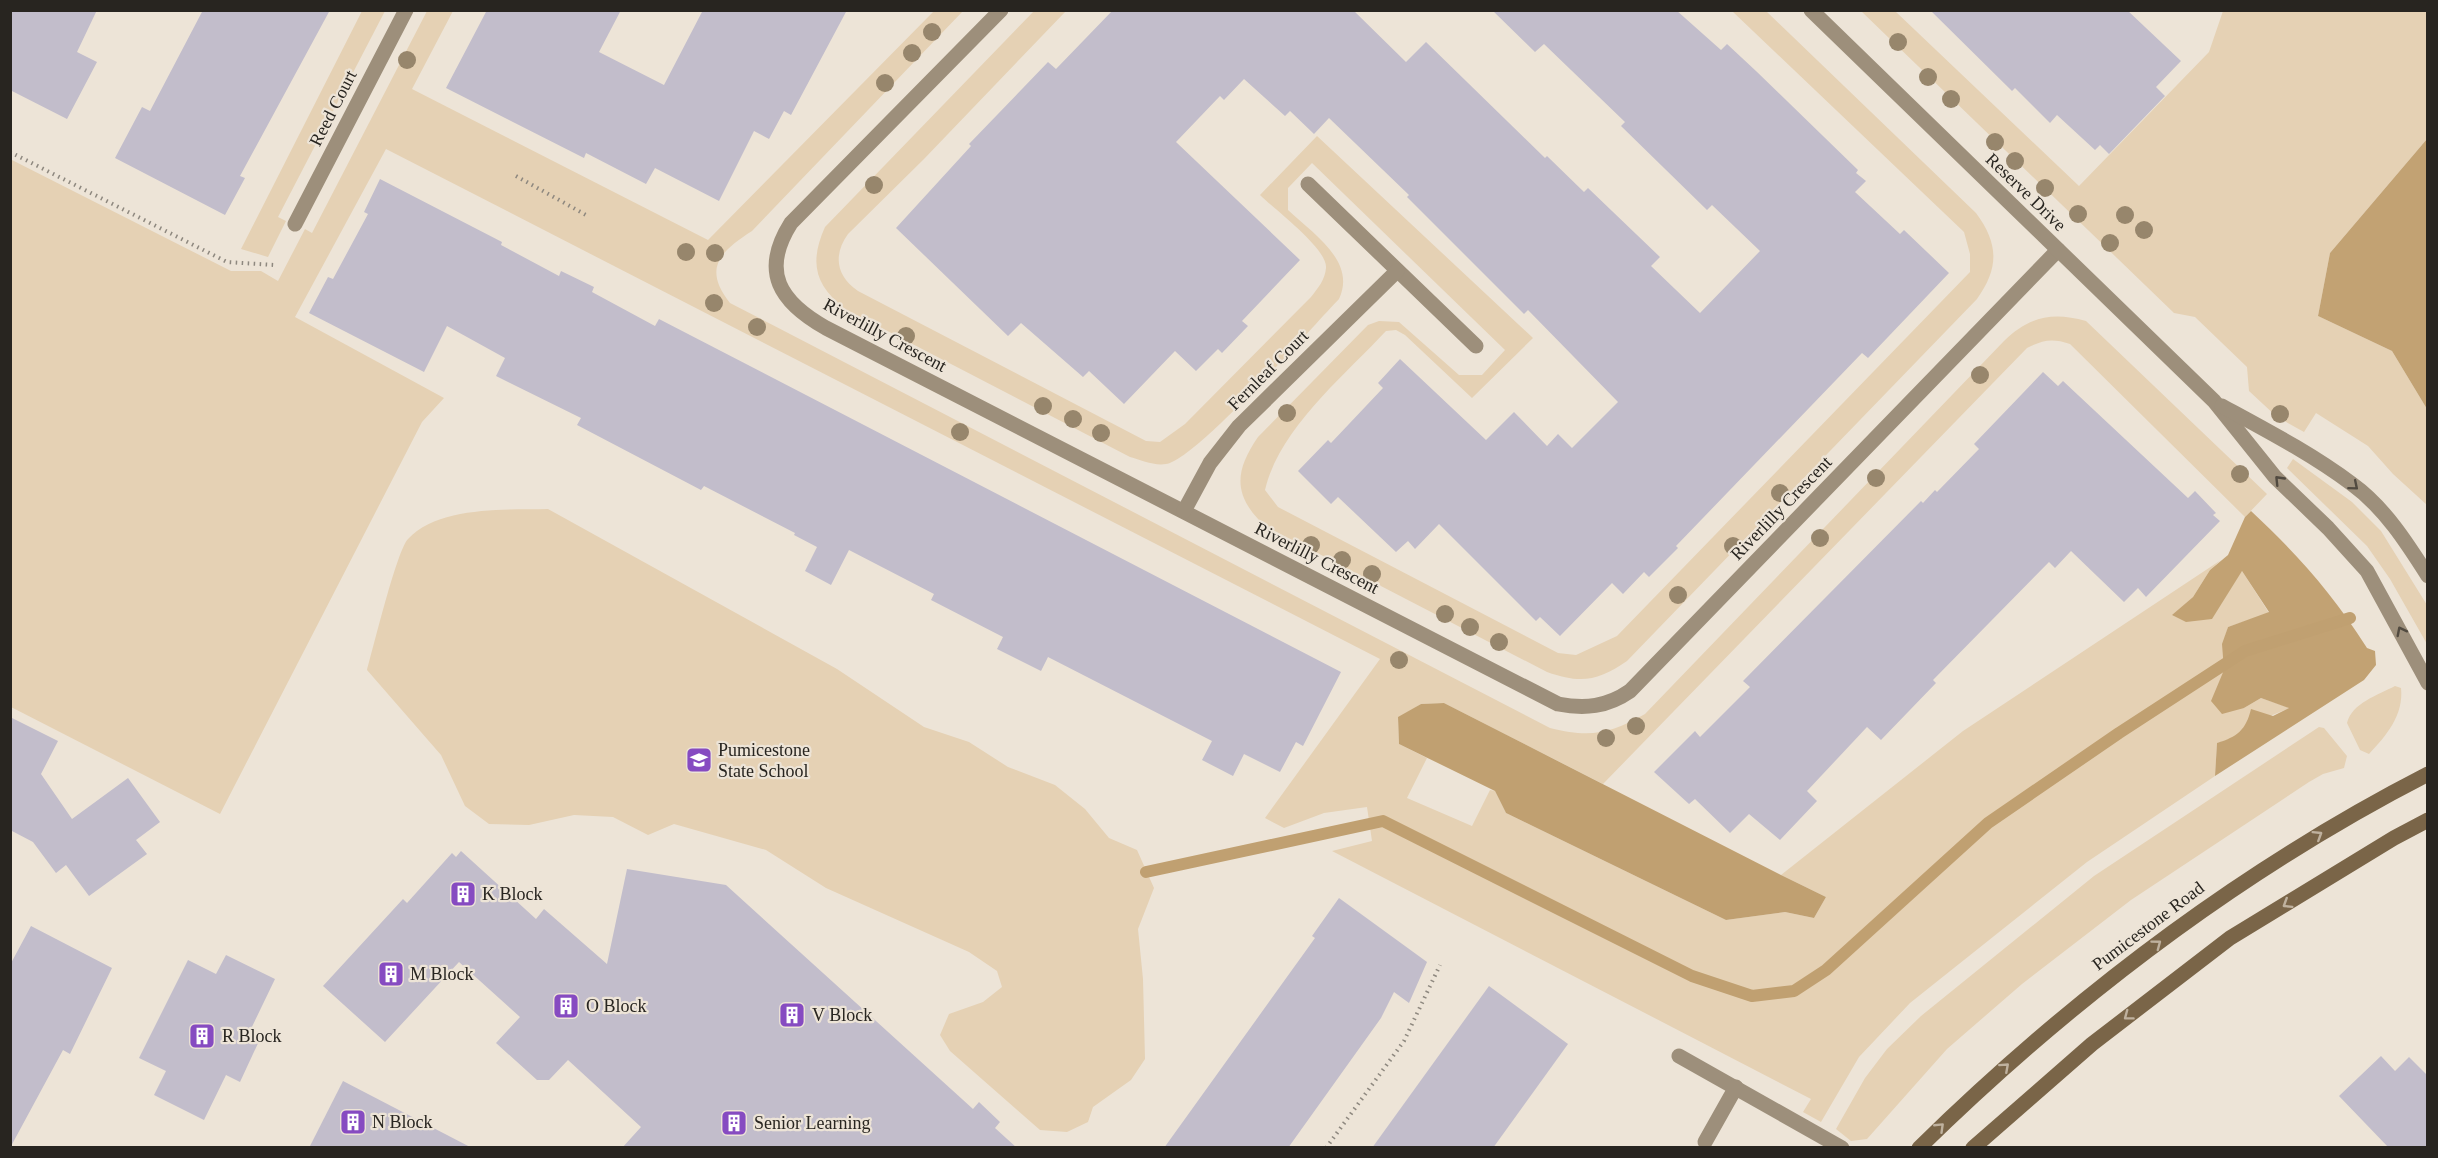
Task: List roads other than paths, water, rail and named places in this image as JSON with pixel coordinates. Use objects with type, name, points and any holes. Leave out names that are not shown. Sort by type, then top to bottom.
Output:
[{"type":"main road","name":"Pumicestone Road","points":[[1919,1148],[2073,1006],[2220,897],[2342,821],[2427,774]]},
{"type":"main road","points":[[1973,1148],[2092,1044],[2230,939],[2427,820]]},
{"type":"street","name":"Reed Court","points":[[295,224],[406,10]]},
{"type":"street","name":"Riverlilly Crescent","points":[[1001,10],[791,223],[780,241],[776,263],[778,285],[792,306],[826,328],[1558,704],[1576,708],[1615,702],[1630,692],[2058,250]]},
{"type":"street","name":"Reserve Drive","points":[[1811,10],[2214,401],[2275,477],[2328,528],[2367,571],[2427,683]]},
{"type":"street","points":[[1308,184],[1476,346]]},
{"type":"street","name":"Fernleaf Court","points":[[1184,511],[1210,463],[1239,426],[1397,271]]},
{"type":"street","name":"Reserve Drive","points":[[2214,401],[2301,451],[2354,485],[2392,523],[2427,576]]},
{"type":"street","points":[[1679,1056],[1842,1148]]},
{"type":"street","points":[[1705,1142],[1736,1087]]},
{"type":"waterway","points":[[1146,872],[1383,821],[1692,976],[1752,996],[1794,991],[1826,970],[1988,823],[2119,733],[2245,651],[2350,618]]},
{"type":"place","name":"Pumicestone State School","points":[[699,760]]},
{"type":"place","name":"K Block","points":[[463,894]]},
{"type":"place","name":"M Block","points":[[391,974]]},
{"type":"place","name":"O Block","points":[[566,1006]]},
{"type":"place","name":"V Block","points":[[792,1015]]},
{"type":"place","name":"R Block","points":[[202,1036]]},
{"type":"place","name":"N Block","points":[[353,1122]]},
{"type":"place","name":"Senior Learning","points":[[734,1123]]}]
